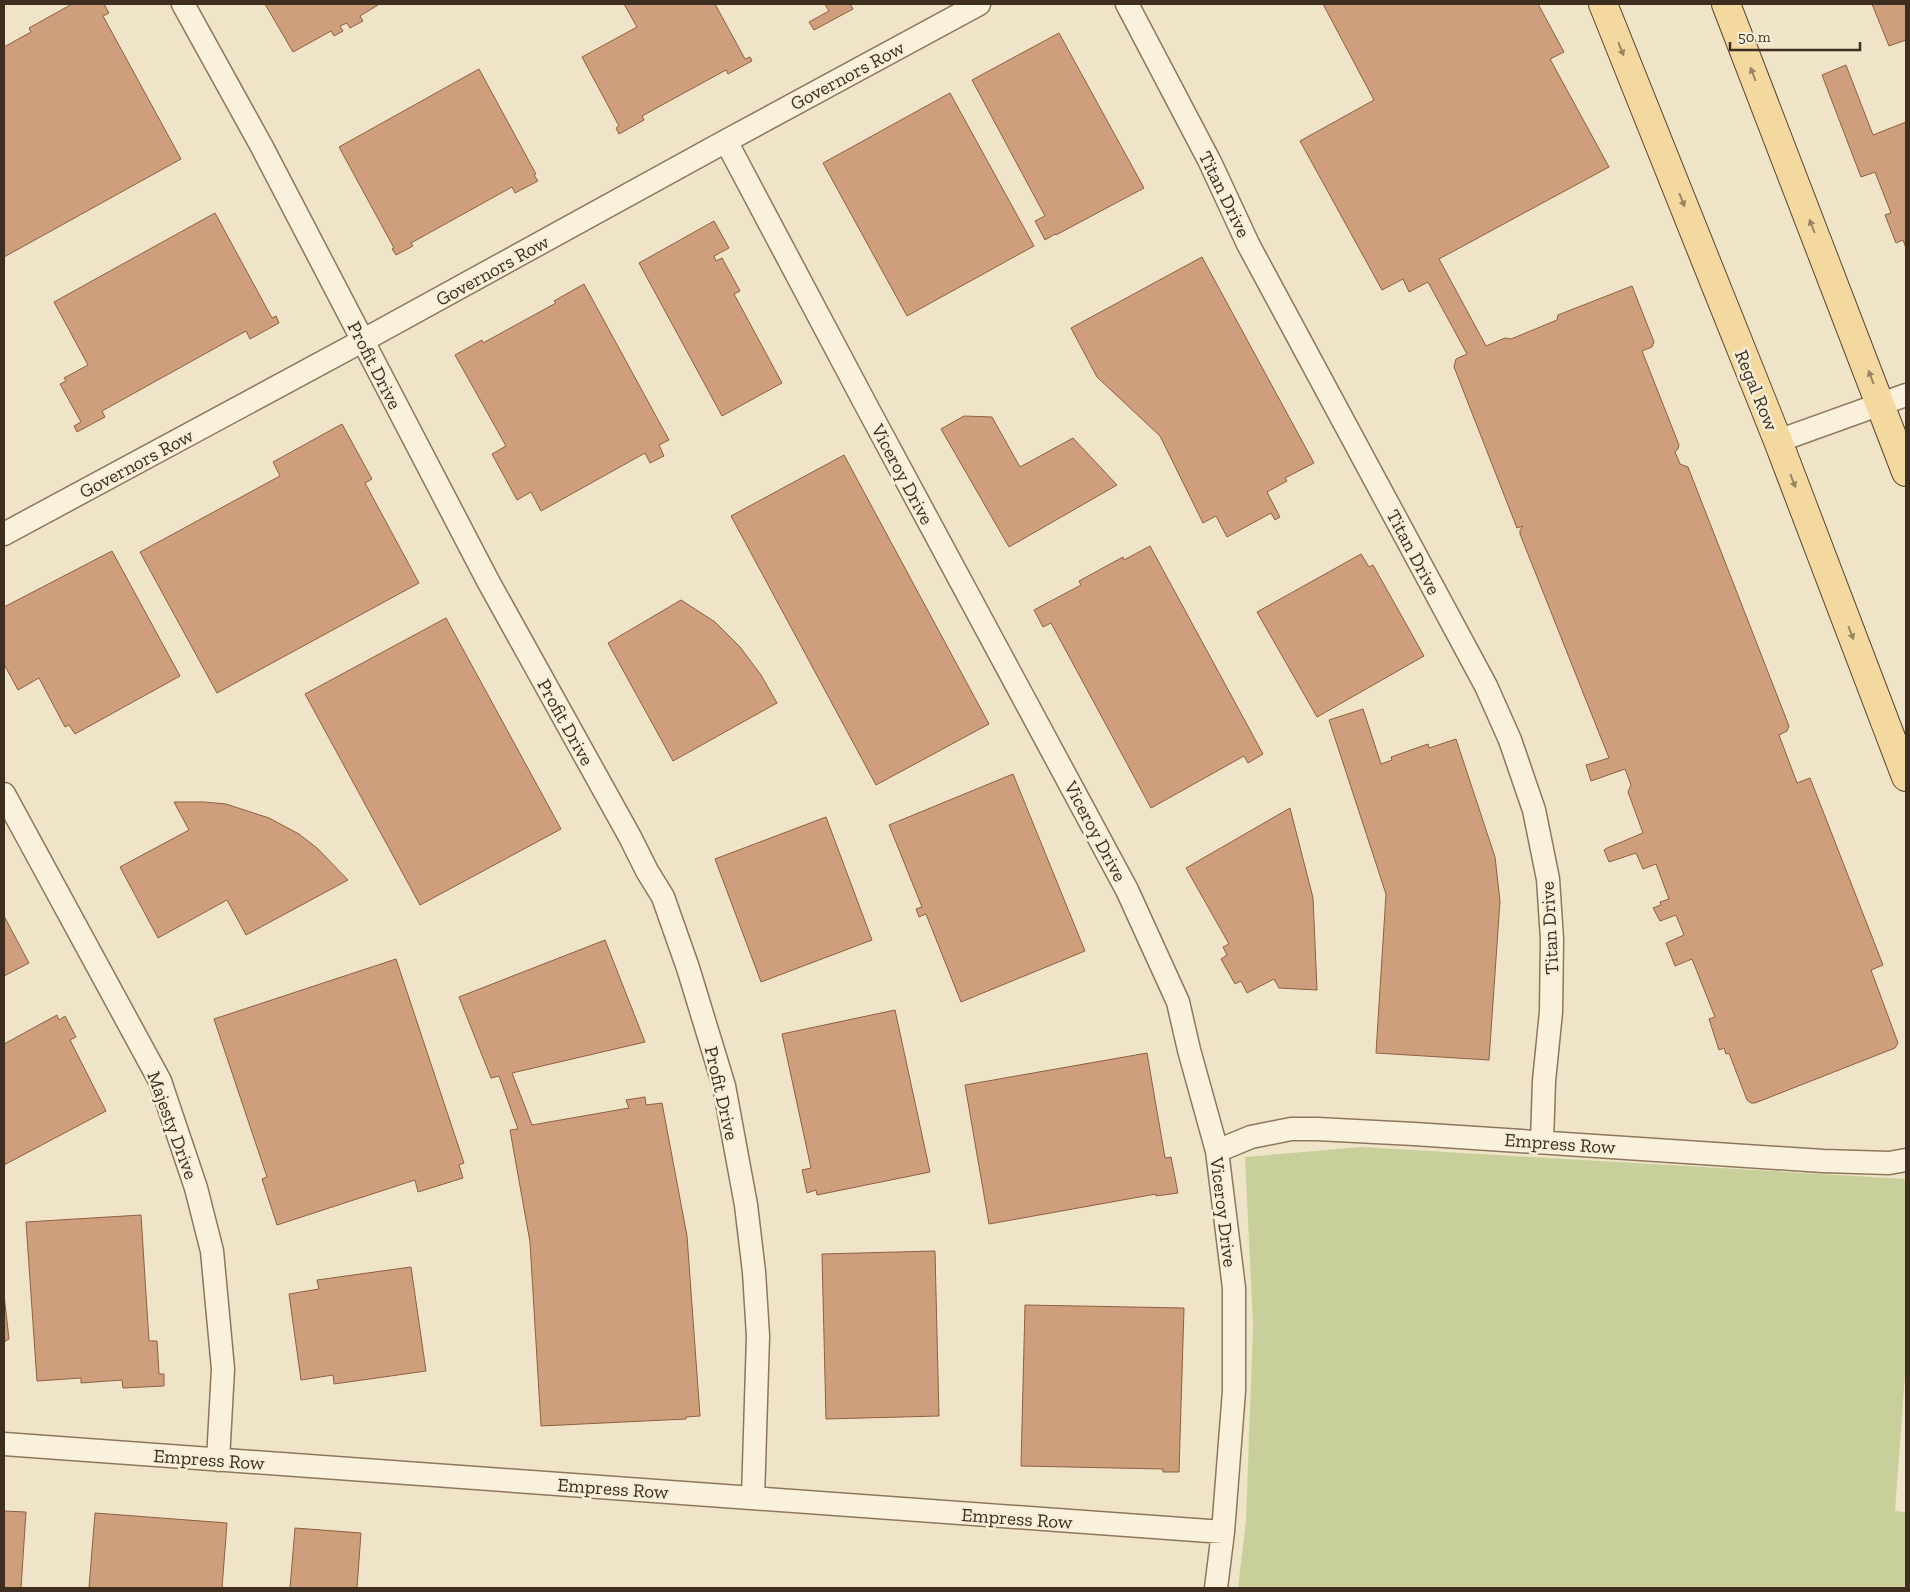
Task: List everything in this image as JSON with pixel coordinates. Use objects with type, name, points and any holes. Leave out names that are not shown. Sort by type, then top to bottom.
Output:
[{"type":"main road","name":"Regal Row","points":[[1603,4],[1778,441],[1906,777]]},
{"type":"main road","points":[[1726,4],[1894,399],[1906,472]]},
{"type":"street","name":"Profit Drive","points":[[184,4],[262,147],[488,581],[663,897],[685,959],[724,1086],[746,1206],[754,1272],[758,1336],[753,1498]]},
{"type":"street","name":"Governors Row","points":[[4,534],[979,4]]},
{"type":"street","name":"Titan Drive","points":[[1127,4],[1210,162],[1248,244],[1486,686],[1510,740],[1534,810],[1548,887],[1552,939],[1551,1012],[1544,1081],[1542,1142]]},
{"type":"street","name":"Viceroy Drive","points":[[726,141],[1127,890],[1178,1002],[1189,1050],[1217,1151],[1234,1288],[1234,1391],[1223,1532],[1216,1588]]},
{"type":"street","points":[[1778,441],[1894,399]]},
{"type":"street","name":"Majesty Drive","points":[[4,794],[160,1081],[196,1188],[212,1251],[223,1369],[218,1460]]},
{"type":"street","name":"Empress Row","points":[[1217,1151],[1251,1137],[1291,1129],[1414,1134],[1822,1161],[1889,1163],[1906,1160]]},
{"type":"street","name":"Empress Row","points":[[4,1444],[1223,1532]]},
{"type":"green space","points":[[1362,1147],[1906,1179],[1906,1362],[1895,1511],[1906,1512],[1906,1588],[1238,1588],[1246,1520],[1253,1325],[1245,1157]]},
{"type":"building","points":[[72,4],[104,4],[109,13],[103,16],[181,159],[4,257],[4,47],[31,32],[29,28]]},
{"type":"building","points":[[265,4],[378,5],[360,16],[363,21],[350,28],[347,23],[340,26],[343,31],[334,36],[331,31],[293,52]]},
{"type":"building","points":[[624,4],[715,4],[745,59],[750,57],[752,61],[728,74],[726,70],[642,116],[644,120],[619,134],[616,128],[619,126],[582,57],[637,27]]},
{"type":"building","points":[[825,4],[850,4],[853,9],[814,30],[809,22],[829,11]]},
{"type":"building","points":[[1323,4],[1538,4],[1564,52],[1550,59],[1609,167],[1439,259],[1486,346],[1505,338],[1511,339],[1557,320],[1558,315],[1632,286],[1654,342],[1652,347],[1642,351],[1679,445],[1675,452],[1680,464],[1688,467],[1789,726],[1787,731],[1779,735],[1797,783],[1810,778],[1883,965],[1871,970],[1898,1043],[1895,1048],[1751,1103],[1747,1100],[1729,1053],[1726,1054],[1724,1048],[1719,1050],[1709,1019],[1715,1017],[1692,959],[1675,966],[1666,943],[1684,935],[1676,915],[1660,921],[1653,908],[1661,905],[1660,902],[1669,899],[1656,864],[1643,869],[1636,853],[1609,862],[1604,850],[1643,833],[1628,792],[1631,785],[1625,769],[1591,781],[1586,765],[1609,758],[1520,534],[1523,526],[1517,528],[1454,367],[1456,359],[1467,354],[1428,282],[1409,292],[1403,279],[1382,290],[1300,141],[1374,100]]},
{"type":"building","points":[[1872,4],[1906,4],[1906,40],[1889,46]]},
{"type":"building","points":[[1059,33],[1144,188],[1045,240],[1035,221],[1045,216],[972,80]]},
{"type":"building","points":[[1846,65],[1873,135],[1906,122],[1906,248],[1903,240],[1896,243],[1885,215],[1891,213],[1875,172],[1861,177],[1822,75]]},
{"type":"building","points":[[479,69],[538,181],[515,193],[512,187],[411,243],[413,246],[396,255],[339,147]]},
{"type":"building","points":[[950,93],[1034,246],[907,316],[823,163]]},
{"type":"building","points":[[215,213],[272,318],[276,316],[279,323],[250,339],[246,331],[102,411],[105,417],[77,432],[74,426],[81,422],[60,384],[66,381],[64,378],[88,365],[54,302]]},
{"type":"building","points":[[714,221],[729,248],[714,256],[716,261],[722,258],[740,291],[734,294],[782,383],[722,416],[639,263]]},
{"type":"building","points":[[1202,257],[1314,463],[1285,478],[1287,481],[1267,492],[1280,517],[1275,520],[1271,513],[1227,537],[1216,516],[1203,523],[1160,436],[1097,377],[1071,328]]},
{"type":"building","points":[[584,284],[669,440],[659,445],[664,456],[650,463],[645,453],[541,511],[531,492],[517,500],[492,454],[506,446],[455,355],[482,340],[483,343],[556,303],[554,301]]},
{"type":"building","points":[[964,416],[992,417],[1020,467],[1073,438],[1117,485],[1009,547],[941,429]]},
{"type":"building","points":[[342,424],[372,479],[365,483],[419,583],[217,693],[140,552],[280,476],[273,462]]},
{"type":"building","points":[[844,455],[989,724],[876,785],[731,516]]},
{"type":"building","points":[[1150,546],[1263,754],[1248,763],[1244,756],[1151,808],[1051,623],[1043,627],[1034,610],[1081,585],[1079,581],[1123,557],[1124,560]]},
{"type":"building","points":[[112,551],[180,676],[75,734],[69,725],[65,727],[39,678],[18,690],[4,664],[4,607]]},
{"type":"building","points":[[1361,554],[1369,567],[1373,565],[1424,656],[1317,717],[1257,612]]},
{"type":"building","points":[[681,600],[715,622],[740,647],[761,675],[777,703],[673,761],[608,643]]},
{"type":"building","points":[[446,618],[561,829],[420,905],[305,694]]},
{"type":"building","points":[[1363,709],[1381,764],[1392,760],[1391,757],[1428,744],[1429,748],[1456,739],[1495,857],[1500,901],[1489,1060],[1376,1053],[1386,894],[1329,720]]},
{"type":"building","points":[[1013,774],[1085,951],[961,1002],[926,914],[919,917],[916,909],[922,907],[889,825]]},
{"type":"building","points":[[174,802],[226,804],[269,818],[299,834],[317,848],[348,880],[246,935],[227,900],[158,938],[120,867],[189,830]]},
{"type":"building","points":[[1290,808],[1313,898],[1317,990],[1279,988],[1274,979],[1247,993],[1241,981],[1235,984],[1221,959],[1227,955],[1223,947],[1229,944],[1186,868]]},
{"type":"building","points":[[826,817],[872,940],[761,982],[715,859]]},
{"type":"building","points":[[4,916],[29,963],[4,976]]},
{"type":"building","points":[[605,940],[645,1042],[512,1073],[532,1125],[629,1108],[626,1100],[645,1097],[646,1105],[662,1103],[687,1236],[700,1416],[686,1417],[686,1419],[541,1426],[530,1242],[510,1130],[518,1129],[499,1076],[491,1078],[459,997]]},
{"type":"building","points":[[396,959],[464,1163],[459,1165],[463,1178],[418,1192],[415,1180],[277,1225],[262,1179],[267,1177],[214,1019]]},
{"type":"building","points":[[895,1010],[930,1172],[817,1195],[816,1190],[807,1193],[802,1170],[811,1168],[782,1034]]},
{"type":"building","points":[[57,1015],[59,1020],[65,1016],[76,1037],[70,1040],[106,1111],[4,1165],[4,1044]]},
{"type":"building","points":[[1147,1053],[1165,1158],[1171,1157],[1178,1193],[1156,1196],[1156,1194],[989,1224],[965,1085]]},
{"type":"building","points":[[141,1215],[149,1341],[157,1341],[159,1374],[164,1374],[164,1386],[123,1388],[122,1380],[81,1383],[81,1378],[37,1381],[26,1222]]},
{"type":"building","points":[[935,1251],[939,1416],[826,1419],[822,1254]]},
{"type":"building","points":[[411,1267],[426,1371],[334,1384],[333,1375],[301,1380],[289,1294],[319,1289],[317,1280]]},
{"type":"building","points":[[4,1295],[9,1339],[4,1342]]},
{"type":"building","points":[[1025,1305],[1184,1308],[1179,1472],[1163,1472],[1163,1469],[1021,1466]]},
{"type":"building","points":[[4,1511],[26,1512],[21,1588],[4,1588]]},
{"type":"building","points":[[95,1513],[227,1523],[222,1588],[89,1588]]},
{"type":"building","points":[[295,1528],[361,1533],[357,1588],[290,1588]]}]
